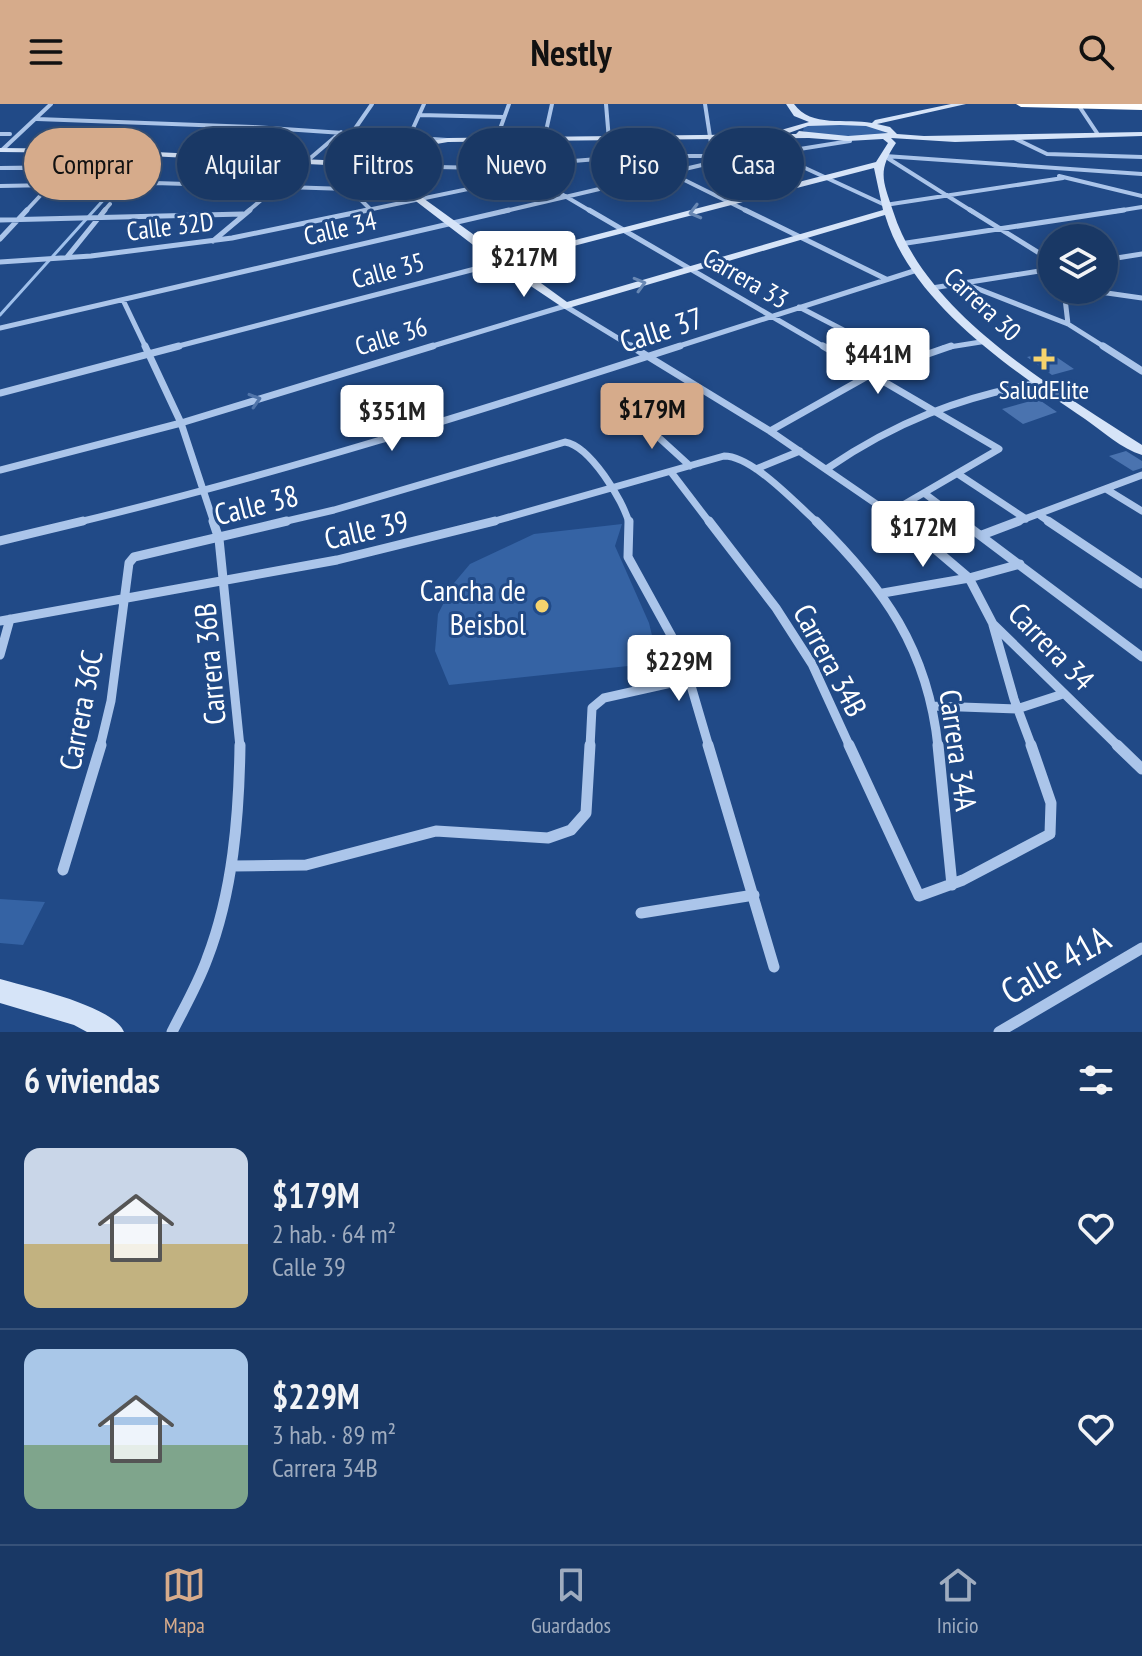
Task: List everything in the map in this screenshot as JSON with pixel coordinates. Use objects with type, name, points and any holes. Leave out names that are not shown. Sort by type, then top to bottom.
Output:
[{"type":"highway","points":[[1021,104],[1142,107]]},
{"type":"street","points":[[1,150],[51,104]]},
{"type":"street","points":[[355,128],[372,104]]},
{"type":"street","points":[[414,128],[424,104]]},
{"type":"street","points":[[501,128],[509,104]]},
{"type":"street","points":[[547,128],[552,104]]},
{"type":"street","points":[[606,104],[608,128]]},
{"type":"street","points":[[705,104],[708,128]]},
{"type":"street","points":[[790,104],[797,114],[821,124]]},
{"type":"street","points":[[793,128],[821,124],[865,124],[962,104]]},
{"type":"street","points":[[1079,106],[1097,133]]},
{"type":"street","points":[[780,107],[806,136],[890,134],[977,141],[1097,133],[1142,134]]},
{"type":"street","points":[[419,115],[504,117]]},
{"type":"street","points":[[890,134],[898,118]]},
{"type":"street","points":[[37,119],[325,131]]},
{"type":"street","points":[[865,124],[890,134]]},
{"type":"street","points":[[0,134],[10,134]]},
{"type":"street","name":"Carrera 30","points":[[890,134],[892,141],[882,160],[885,209],[900,244],[917,270],[987,341],[1040,383],[1142,451]]},
{"type":"street","points":[[1014,138],[1047,154],[1142,157]]},
{"type":"street","points":[[804,149],[850,141]]},
{"type":"street","points":[[311,162],[325,148]]},
{"type":"street","points":[[1,150],[24,150]]},
{"type":"street","points":[[311,162],[325,160]]},
{"type":"street","points":[[882,160],[1038,252]]},
{"type":"street","name":"Calle 35","points":[[0,393],[624,231],[882,160],[1142,174]]},
{"type":"street","points":[[311,162],[325,163]]},
{"type":"street","points":[[804,167],[885,209]]},
{"type":"street","points":[[0,168],[24,168]]},
{"type":"street","points":[[1044,168],[1063,178],[1142,196]]},
{"type":"street","name":"Calle 36","points":[[0,470],[181,423],[802,237],[885,209],[1063,178]]},
{"type":"street","points":[[687,180],[886,279]]},
{"type":"street","points":[[0,186],[24,185]]},
{"type":"street","points":[[0,239],[35,200]]},
{"type":"street","points":[[213,241],[260,200]]},
{"type":"street","points":[[361,200],[371,210]]},
{"type":"street","name":"Calle 32D","points":[[0,262],[213,241],[420,200]]},
{"type":"street","name":"Carrera 34","points":[[420,200],[565,306],[645,358],[770,431],[891,512],[969,578],[993,624],[1142,769]]},
{"type":"street","name":"Calle 34","points":[[0,328],[548,200]]},
{"type":"street","name":"Carrera 33","points":[[572,200],[999,449],[958,474]]},
{"type":"street","points":[[66,256],[94,217],[110,204]]},
{"type":"street","points":[[900,244],[1142,207]]},
{"type":"street","points":[[0,220],[243,214]]},
{"type":"street","points":[[1118,258],[1142,254]]},
{"type":"street","name":"Calle 37","points":[[0,541],[204,492],[447,421],[917,270]]},
{"type":"street","points":[[932,288],[1038,271]]},
{"type":"street","points":[[963,283],[1068,324],[1142,371]]},
{"type":"street","points":[[1118,295],[1142,298]]},
{"type":"street","name":"Carrera 36B","points":[[123,300],[181,423],[219,539],[240,732],[239,801],[224,906],[207,960],[172,1032]]},
{"type":"street","points":[[1066,304],[1068,324]]},
{"type":"street","points":[[799,307],[853,335]]},
{"type":"street","points":[[770,431],[869,374],[919,352],[987,341]]},
{"type":"street","points":[[828,468],[877,433],[930,409],[968,397],[1040,383]]},
{"type":"street","points":[[633,414],[690,466]]},
{"type":"street","name":"Calle 38","points":[[134,557],[334,510],[546,446],[572,443],[581,449],[612,488]]},
{"type":"street","points":[[756,469],[800,451]]},
{"type":"street","name":"Calle 39","points":[[5,620],[226,582],[443,536],[735,456]]},
{"type":"street","name":"Carrera 34A","points":[[735,456],[756,469],[818,523],[883,593],[912,645],[934,706],[952,885]]},
{"type":"street","name":"Carrera 34B","points":[[671,472],[776,608],[812,664],[914,890],[925,897],[952,885]]},
{"type":"street","points":[[891,512],[958,474],[1026,519]]},
{"type":"street","points":[[982,535],[1142,475]]},
{"type":"street","points":[[612,488],[627,514],[630,526],[625,546],[628,557],[682,655],[774,967]]},
{"type":"street","points":[[1106,489],[1142,511]]},
{"type":"street","name":"Carrera 34","points":[[924,493],[1142,657]]},
{"type":"street","points":[[1038,514],[1142,584]]},
{"type":"street","name":"Carrera 36C","points":[[63,870],[93,777],[111,701],[123,598],[129,563],[134,557]]},
{"type":"street","points":[[883,593],[969,578],[1020,564]]},
{"type":"street","points":[[0,655],[5,620]]},
{"type":"street","points":[[952,885],[1050,834],[1054,820],[1051,800],[1017,709],[993,624]]},
{"type":"street","points":[[232,866],[306,865],[436,831],[548,838],[571,830],[586,813],[592,708],[604,698],[689,679]]},
{"type":"street","points":[[934,706],[1017,709],[1063,694]]},
{"type":"street","points":[[641,913],[754,895]]},
{"type":"street","name":"Calle 41A","points":[[999,1032],[1142,948]]},
{"type":"street","points":[[0,991],[78,1014],[112,1032]]},
{"type":"shaded area","points":[[872,125],[888,134],[833,136],[804,131],[804,127]]},
{"type":"shaded area","name":"Cancha de Beisbol","points":[[622,524],[615,546],[649,623],[657,656],[647,664],[449,685],[435,651],[438,614],[454,583],[470,564],[534,534]]},
{"type":"shaded area","points":[[0,899],[45,902],[23,945],[0,943]]},
{"type":"building","points":[[1049,352],[1074,369],[1052,375],[1027,357]]},
{"type":"building","points":[[1038,399],[1057,412],[1023,424],[1002,409]]},
{"type":"building","points":[[1126,451],[1142,461],[1142,468],[1133,471],[1109,456]]},
{"type":"waterway","points":[[0,315],[103,200]]},
{"type":"place","name":"SaludElite","points":[[1044,359]]},
{"type":"place","name":"Cancha de Beisbol","points":[[542,606]]}]
